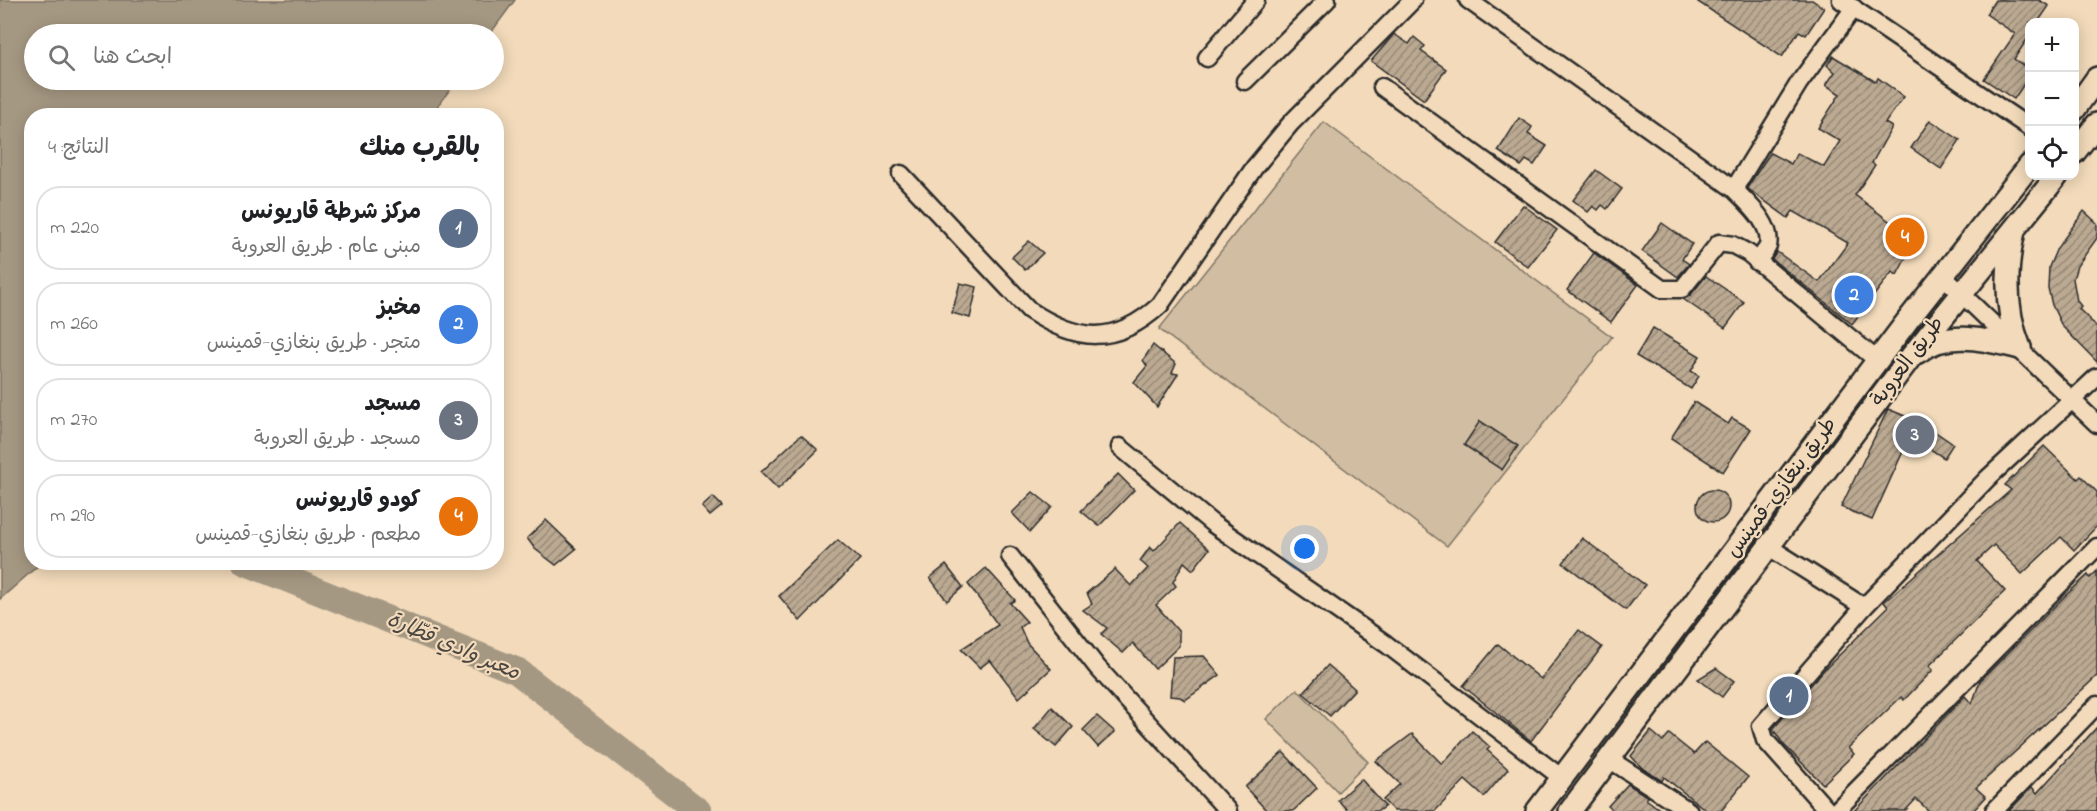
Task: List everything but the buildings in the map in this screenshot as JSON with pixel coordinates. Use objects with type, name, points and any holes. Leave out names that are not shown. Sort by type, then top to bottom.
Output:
[{"type":"main road","points":[[2079,103],[2097,78]]},
{"type":"main road","points":[[2079,147],[2097,124]]},
{"type":"main road","name":"طريق بنغازي-قمينس","points":[[1537,811],[1878,361],[2025,171]]},
{"type":"main road","name":"طريق العروبة","points":[[1570,811],[1910,358],[2053,180]]},
{"type":"main road","points":[[2015,228],[2008,263],[2008,296],[2013,329],[2020,348]]},
{"type":"main road","points":[[1910,358],[1929,344],[1962,337],[2020,348]]},
{"type":"street","points":[[1207,58],[1256,0]]},
{"type":"street","points":[[1245,81],[1327,0]]},
{"type":"street","points":[[901,174],[1029,310],[1054,327],[1077,333],[1117,334],[1144,320],[1160,305],[1254,168],[1284,132],[1413,0]]},
{"type":"street","points":[[1468,0],[1734,189],[1755,211],[1765,228],[1768,245],[1757,262]]},
{"type":"street","points":[[1734,189],[1847,4],[2027,126]]},
{"type":"street","points":[[1382,87],[1662,289],[1682,289],[1719,243],[1733,245],[1748,253],[1878,361]]},
{"type":"street","points":[[1943,276],[2097,424]]},
{"type":"street","points":[[1828,811],[1765,740],[1761,726],[1864,607],[1988,478],[2097,377]]},
{"type":"street","points":[[1120,447],[1213,524],[1386,644],[1562,778]]},
{"type":"street","points":[[1769,546],[1864,607]]},
{"type":"street","points":[[1836,811],[2097,547]]},
{"type":"street","points":[[1010,556],[1097,667],[1228,811]]},
{"type":"street","points":[[1994,811],[2097,705]]},
{"type":"street","points":[[1609,759],[1689,811]]},
{"type":"shaded area","points":[[0,0],[515,0],[497,24],[24,24],[24,90],[450,90],[436,108],[24,108],[24,570],[33,570],[0,599]]},
{"type":"shaded area","points":[[1324,122],[1612,337],[1447,546],[1159,329]]},
{"type":"shaded area","points":[[1297,689],[1368,762],[1338,792],[1266,719]]},
{"type":"waterway","name":"معبر وادي قطّارة","points":[[265,570],[517,671],[698,811]]},
{"type":"place","name":"كودو قاريونس","points":[[1905,237]]},
{"type":"place","name":"مخبز","points":[[1854,295]]},
{"type":"place","name":"مسجد","points":[[1915,435]]},
{"type":"place","name":"مركز شرطة قاريونس","points":[[1789,696]]}]
